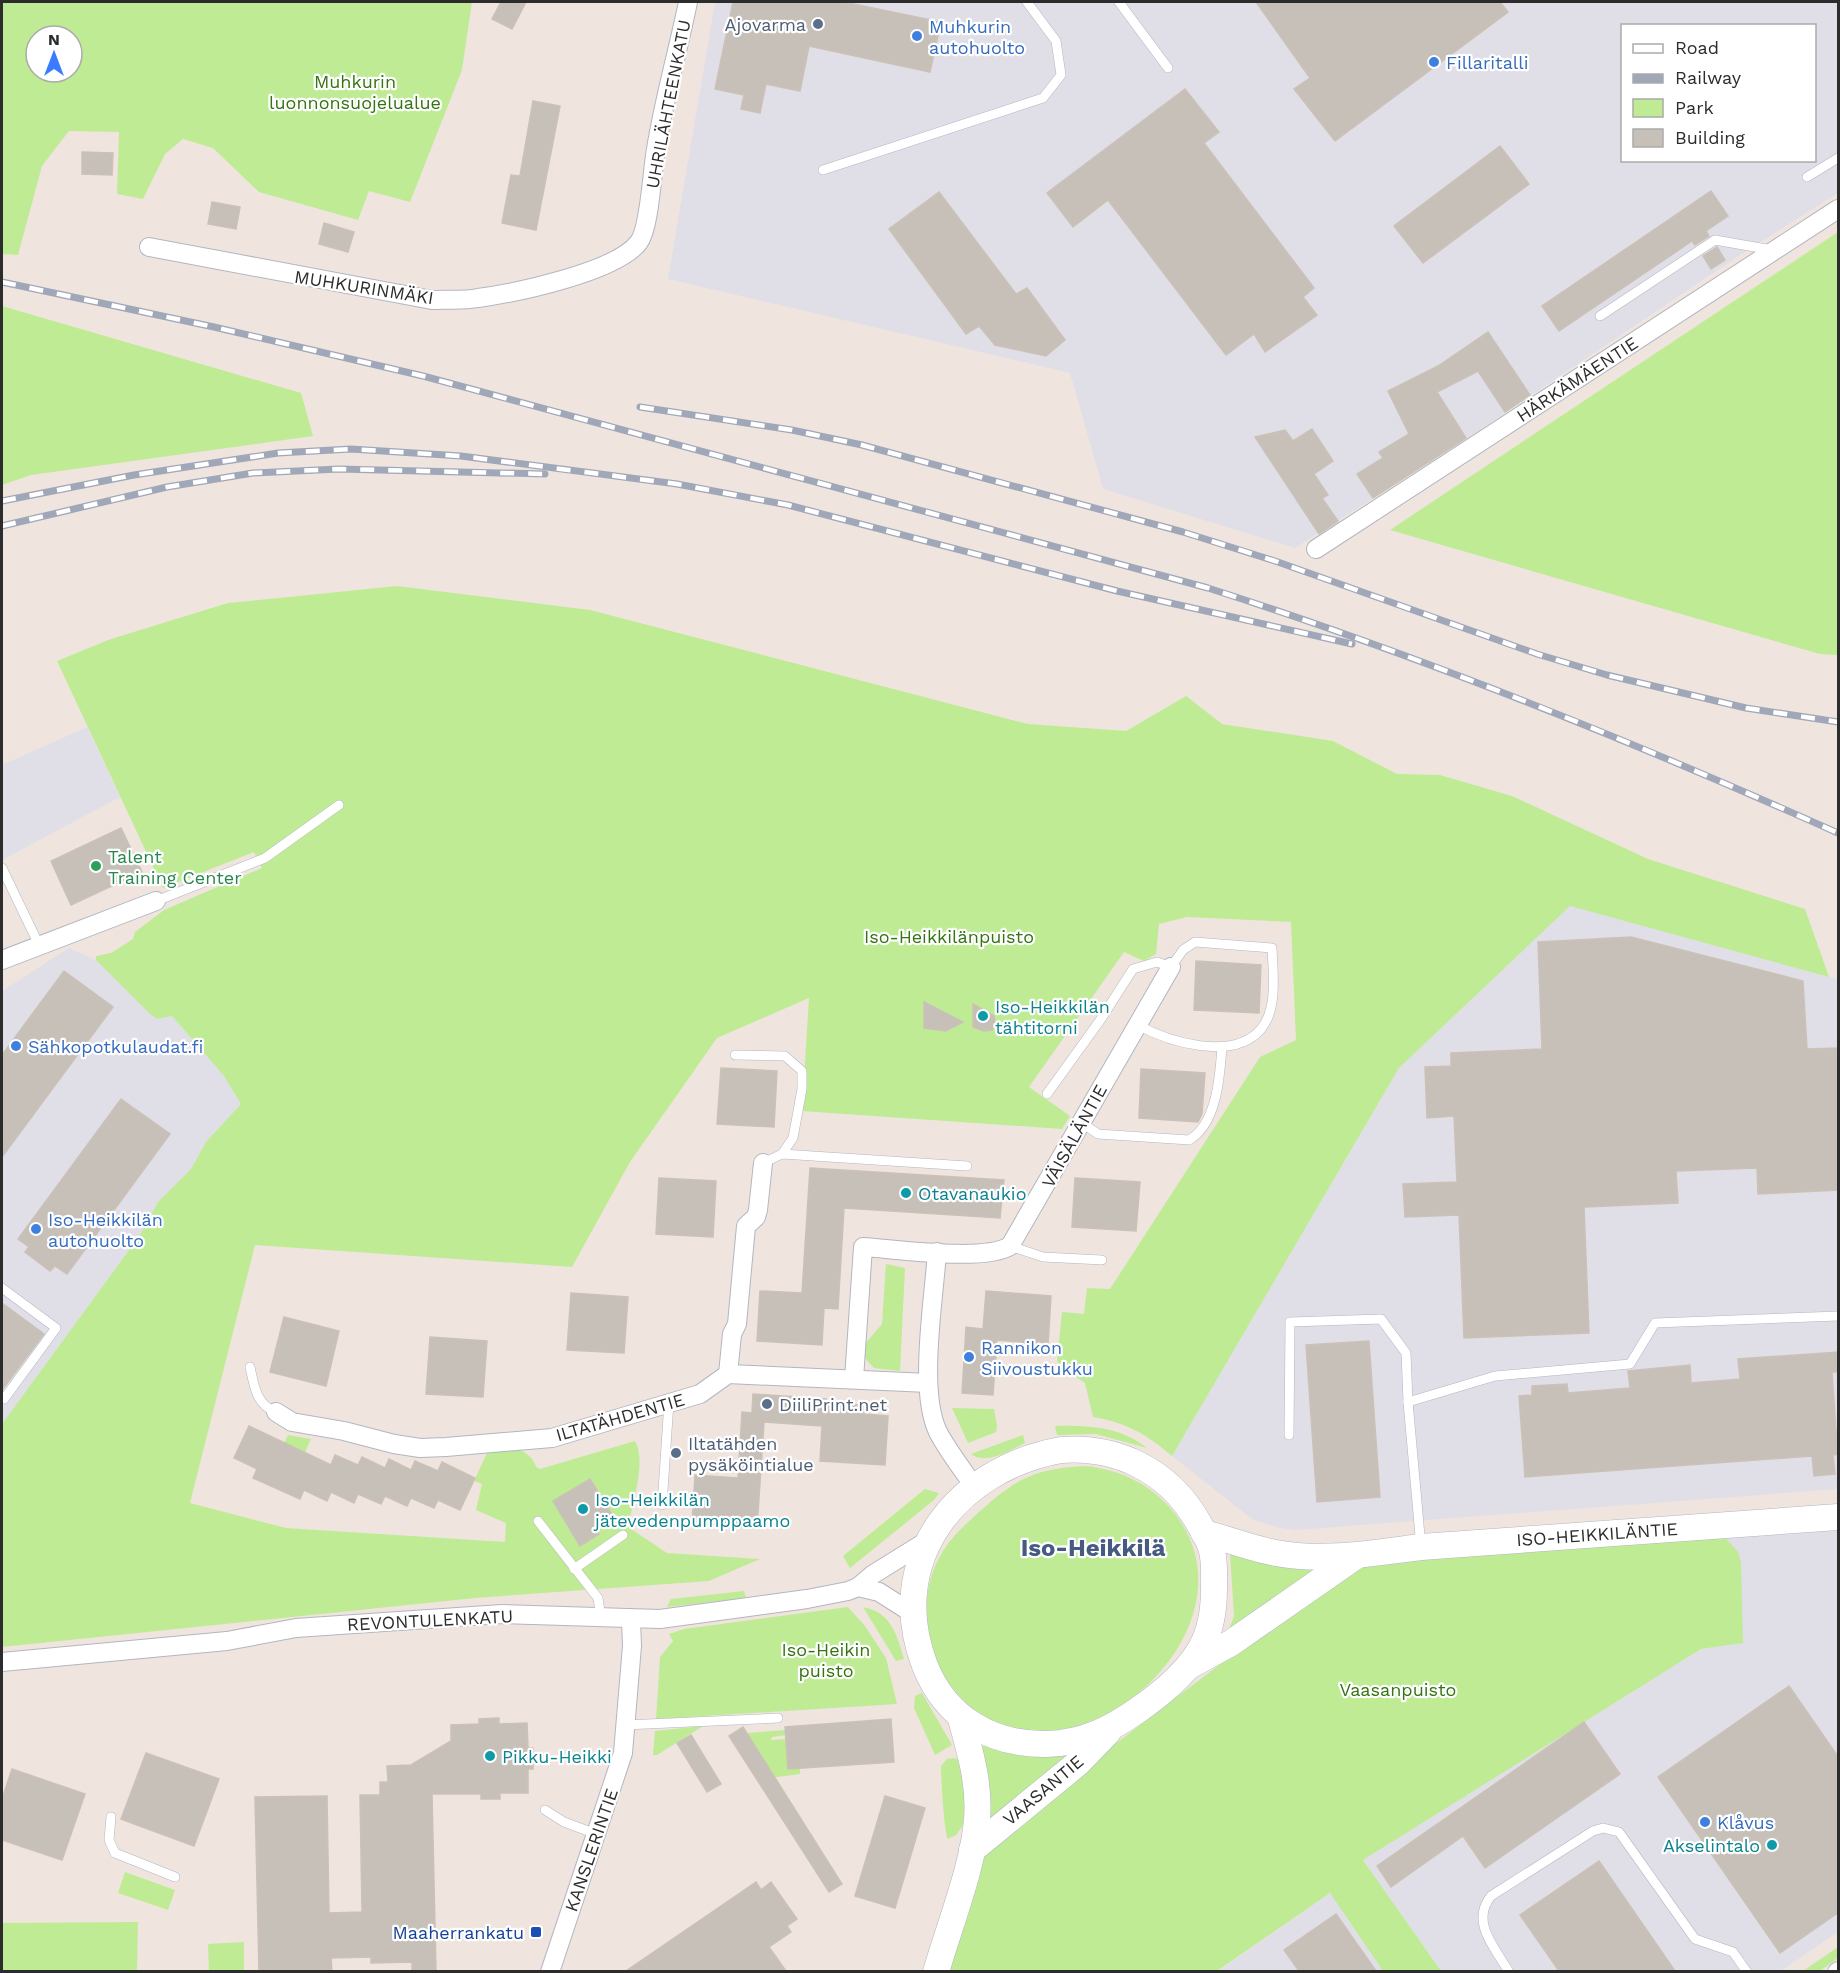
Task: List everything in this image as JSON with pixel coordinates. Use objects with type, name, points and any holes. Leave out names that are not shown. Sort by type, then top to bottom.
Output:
[{"type":"street","name":"UHRILÄHTEENKATU","points":[[648,206],[656,148],[688,2]]},
{"type":"street","name":"MUHKURINMÄKI","points":[[150,247],[432,300],[476,299],[520,290],[604,267],[626,256],[640,241],[648,206]]},
{"type":"street","name":"HÄRKÄMÄENTIE","points":[[1316,549],[1839,209]]},
{"type":"street","points":[[2,960],[156,901]]},
{"type":"street","name":"VÄISÄLÄNTIE","points":[[1010,1246],[1171,966]]},
{"type":"street","points":[[763,1163],[759,1210],[756,1218],[746,1226],[737,1324],[732,1334],[728,1374],[928,1383]]},
{"type":"street","points":[[854,1379],[863,1247],[937,1252],[994,1252],[1010,1246]]},
{"type":"street","points":[[937,1252],[928,1383],[937,1431],[974,1486]]},
{"type":"street","name":"ILTATÄHDENTIE","points":[[276,1412],[292,1422],[344,1431],[394,1444],[446,1447],[552,1438],[700,1394],[728,1374]]},
{"type":"street","points":[[1076,1449],[1105,1452],[1140,1464],[1160,1477],[1185,1502],[1204,1533],[1212,1551],[1214,1565],[1212,1616],[1201,1649],[1187,1667],[1155,1698],[1112,1728],[1066,1742],[1028,1743],[991,1733],[961,1719],[934,1687],[918,1645],[912,1613],[914,1582],[931,1539],[946,1514],[974,1486],[1006,1467],[1045,1453],[1076,1449]]},
{"type":"street","name":"ISO-HEIKKILÄNTIE","points":[[1204,1533],[1278,1553],[1356,1555],[1421,1547],[1839,1517]]},
{"type":"street","name":"REVONTULENKATU","points":[[2,1662],[227,1641],[307,1628],[502,1614],[631,1620],[660,1619],[807,1599],[858,1587],[872,1575],[931,1539]]},
{"type":"street","name":"ISO-HEIKKILÄNTIE","points":[[1187,1667],[1231,1643],[1356,1555]]},
{"type":"street","points":[[858,1587],[879,1592],[912,1613]]},
{"type":"street","name":"KANSLERINTIE","points":[[550,1971],[623,1753],[632,1646],[631,1620]]},
{"type":"street","name":"VAASANTIE","points":[[936,1971],[972,1850],[977,1820],[976,1792],[961,1719]]},
{"type":"street","name":"VAASANTIE","points":[[972,1850],[1078,1763],[1112,1728]]},
{"type":"lane","points":[[823,170],[1043,98],[1061,75],[1056,41],[1027,2]]},
{"type":"lane","points":[[1119,2],[1168,68]]},
{"type":"lane","points":[[1807,177],[1839,158]]},
{"type":"lane","points":[[1600,316],[1715,240],[1775,250]]},
{"type":"lane","points":[[156,901],[265,858],[339,805]]},
{"type":"lane","points":[[2,868],[39,945]]},
{"type":"lane","points":[[1047,1094],[1101,1019],[1133,969],[1157,962],[1171,966],[1183,950],[1195,942],[1272,948],[1272,1001],[1262,1028],[1245,1042],[1222,1046],[1188,1045],[1154,1034],[1136,1024]]},
{"type":"lane","points":[[1082,1123],[1098,1134],[1189,1140],[1199,1134],[1208,1123],[1221,1070],[1222,1046]]},
{"type":"lane","points":[[735,1055],[785,1056],[802,1071],[802,1089],[794,1138],[782,1154],[763,1163]]},
{"type":"lane","points":[[782,1154],[967,1166]]},
{"type":"lane","points":[[1010,1246],[1043,1257],[1102,1260]]},
{"type":"lane","points":[[2,1288],[56,1328],[4,1399],[2,1397]]},
{"type":"lane","points":[[1408,1402],[1495,1376],[1630,1364],[1655,1323],[1839,1316]]},
{"type":"lane","points":[[1289,1435],[1290,1322],[1381,1319],[1406,1353],[1421,1547]]},
{"type":"lane","points":[[250,1367],[255,1393],[268,1409],[276,1412]]},
{"type":"lane","points":[[662,1505],[669,1402]]},
{"type":"lane","points":[[538,1521],[598,1598],[601,1617]]},
{"type":"lane","points":[[574,1569],[623,1536]]},
{"type":"lane","points":[[625,1725],[778,1718]]},
{"type":"lane","points":[[545,1809],[564,1822],[596,1834]]},
{"type":"lane","points":[[111,1817],[109,1840],[115,1854],[175,1877]]},
{"type":"lane","points":[[1509,1971],[1484,1930],[1482,1917],[1484,1906],[1491,1896],[1593,1831],[1603,1828],[1619,1832],[1695,1939],[1733,1952],[1747,1971]]},
{"type":"shaded area","points":[[715,2],[1838,2],[1838,193],[1743,253],[1466,439],[1295,548],[1103,489],[1070,373],[668,279]]},
{"type":"shaded area","points":[[87,727],[120,797],[2,860],[2,765]]},
{"type":"shaded area","points":[[1570,905],[1838,979],[1838,1489],[1295,1530],[1275,1527],[1252,1519],[1172,1456],[1399,1068]]},
{"type":"shaded area","points":[[69,948],[96,960],[157,1018],[172,1016],[224,1076],[241,1104],[206,1142],[191,1169],[158,1202],[140,1235],[2,1424],[2,991]]},
{"type":"shaded area","points":[[1838,1527],[1838,1932],[1781,1971],[1441,1971],[1363,1860],[1701,1649],[1728,1645],[1738,1552],[1724,1536]]},
{"type":"shaded area","points":[[1330,1893],[1383,1971],[1217,1972]]},
{"type":"green space","name":"Muhkurin luonnonsuojelualue","points":[[2,2],[472,2],[462,70],[410,202],[369,191],[358,220],[259,192],[213,148],[183,139],[165,154],[143,199],[117,194],[119,132],[69,131],[42,166],[18,255],[2,254]]},
{"type":"green space","points":[[1838,232],[1838,655],[1820,654],[1390,530]]},
{"type":"green space","points":[[2,306],[301,393],[313,436],[31,475],[2,485]]},
{"type":"green space","name":"Iso-Heikkilänpuisto","points":[[397,586],[590,610],[1028,724],[1126,731],[1186,696],[1222,724],[1333,741],[1397,774],[1440,775],[1512,796],[1648,859],[1805,909],[1829,977],[1570,906],[1399,1068],[1172,1456],[1136,1430],[1093,1417],[1085,1383],[1061,1367],[1057,1361],[1062,1312],[1084,1314],[1087,1288],[1110,1289],[1260,1057],[1296,1040],[1291,922],[1187,917],[1159,924],[1156,954],[1144,961],[1124,952],[1029,1087],[1070,1116],[1062,1129],[802,1111],[809,998],[717,1038],[630,1162],[572,1267],[255,1245],[190,1503],[286,1528],[505,1542],[506,1523],[476,1510],[482,1484],[474,1481],[487,1453],[511,1449],[522,1451],[540,1469],[635,1441],[640,1460],[628,1527],[667,1553],[760,1559],[709,1581],[475,1598],[2,1647],[2,1424],[140,1235],[158,1202],[191,1169],[206,1142],[241,1104],[224,1076],[172,1016],[157,1019],[149,1013],[96,960],[96,956],[111,953],[133,939],[135,932],[164,910],[262,868],[254,852],[163,888],[57,661],[111,639],[228,603]]},
{"type":"green space","points":[[886,1264],[905,1268],[900,1371],[874,1368],[865,1358],[864,1345],[882,1324]]},
{"type":"green space","points":[[952,1408],[994,1409],[996,1432],[968,1443]]},
{"type":"green space","points":[[1055,1426],[1104,1429],[1126,1436],[1147,1448],[1096,1434],[1057,1435]]},
{"type":"green space","points":[[288,1435],[311,1439],[301,1461],[280,1452]]},
{"type":"green space","points":[[1023,1435],[1025,1443],[998,1456],[984,1458],[971,1454]]},
{"type":"green space","points":[[1086,1466],[1111,1471],[1133,1479],[1154,1492],[1172,1510],[1196,1558],[1195,1606],[1175,1653],[1140,1692],[1096,1719],[1047,1731],[998,1723],[955,1691],[944,1676],[936,1659],[930,1641],[926,1604],[934,1568],[956,1534],[1008,1488],[1042,1472]]},
{"type":"green space","points":[[925,1489],[939,1493],[934,1500],[850,1568],[843,1556]]},
{"type":"green space","name":"Vaasanpuisto","points":[[1724,1536],[1738,1552],[1741,1562],[1743,1643],[1701,1649],[1363,1860],[1441,1971],[1383,1971],[1330,1893],[1217,1971],[947,1972],[979,1862],[1031,1808],[1332,1579],[1377,1563]]},
{"type":"green space","points":[[1230,1553],[1324,1564],[1226,1637],[1234,1616]]},
{"type":"green space","points":[[744,1591],[746,1598],[667,1607],[671,1599]]},
{"type":"green space","name":"Iso-Heikin puisto","points":[[848,1607],[865,1626],[886,1658],[897,1704],[656,1719],[660,1657],[673,1641],[669,1634],[684,1629]]},
{"type":"green space","points":[[863,1607],[873,1610],[886,1619],[899,1641],[904,1659],[896,1661]]},
{"type":"green space","points":[[922,1693],[952,1745],[935,1755],[914,1708],[915,1696]]},
{"type":"green space","points":[[703,1726],[657,1755],[653,1755],[655,1731]]},
{"type":"green space","points":[[786,1730],[786,1735],[772,1737],[771,1740],[786,1739],[788,1769],[800,1768],[800,1774],[762,1779],[771,1772],[747,1733]]},
{"type":"green space","points":[[981,1747],[1030,1755],[1077,1755],[988,1826]]},
{"type":"green space","points":[[947,1759],[959,1760],[962,1768],[966,1821],[956,1835],[948,1839],[944,1817],[941,1766]]},
{"type":"green space","points":[[125,1872],[175,1890],[168,1910],[118,1893]]},
{"type":"green space","points":[[138,1922],[137,1971],[2,1971],[2,1923]]},
{"type":"green space","points":[[244,1942],[244,1971],[209,1971],[208,1944]]},
{"type":"green space","points":[[1838,1947],[1838,1958],[1820,1971],[1803,1971]]},
{"type":"building","points":[[501,2],[526,2],[512,29],[492,19]]},
{"type":"building","points":[[733,2],[844,2],[941,22],[930,72],[809,46],[800,91],[766,84],[760,113],[741,109],[744,95],[715,89]]},
{"type":"building","points":[[1256,2],[1500,2],[1508,12],[1335,141],[1294,89],[1310,78]]},
{"type":"building","points":[[1185,89],[1219,132],[1204,143],[1314,288],[1303,297],[1317,315],[1265,352],[1254,334],[1226,355],[1108,200],[1073,227],[1047,193]]},
{"type":"building","points":[[533,101],[560,106],[536,230],[502,223],[511,175],[520,176]]},
{"type":"building","points":[[1500,146],[1529,184],[1423,263],[1394,226]]},
{"type":"building","points":[[82,152],[113,153],[112,175],[82,174]]},
{"type":"building","points":[[1711,191],[1728,216],[1706,231],[1709,236],[1695,245],[1692,241],[1559,331],[1542,306]]},
{"type":"building","points":[[939,192],[1016,294],[1027,288],[1065,340],[1046,356],[995,345],[979,326],[966,334],[889,229]]},
{"type":"building","points":[[212,202],[240,207],[236,229],[208,224]]},
{"type":"building","points":[[324,223],[354,232],[348,252],[319,244]]},
{"type":"building","points":[[1717,247],[1725,260],[1711,269],[1703,256]]},
{"type":"building","points":[[1488,332],[1530,395],[1505,412],[1478,371],[1437,392],[1466,438],[1373,498],[1357,474],[1383,458],[1379,452],[1409,434],[1388,391],[1438,366]]},
{"type":"building","points":[[1312,429],[1333,461],[1314,474],[1328,495],[1322,498],[1338,521],[1319,534],[1255,437],[1285,430],[1293,441]]},
{"type":"building","name":"Talent Training Center","points":[[121,828],[142,872],[71,905],[51,861]]},
{"type":"building","points":[[1631,937],[1803,981],[1807,1049],[1839,1048],[1839,1190],[1758,1194],[1757,1168],[1676,1171],[1678,1203],[1584,1207],[1589,1333],[1464,1338],[1459,1215],[1405,1217],[1403,1184],[1457,1182],[1454,1116],[1427,1118],[1425,1067],[1451,1066],[1451,1053],[1542,1049],[1538,942]]},
{"type":"building","points":[[1196,961],[1261,965],[1259,1013],[1194,1010]]},
{"type":"building","points":[[64,971],[113,1007],[2,1157],[2,1055]]},
{"type":"building","points":[[924,1002],[963,1022],[946,1031],[924,1028]]},
{"type":"building","points":[[973,1004],[994,1016],[995,1023],[992,1030],[984,1031],[973,1027]]},
{"type":"building","points":[[721,1068],[777,1071],[774,1127],[717,1124]]},
{"type":"building","points":[[1141,1069],[1205,1073],[1202,1114],[1198,1122],[1139,1118]]},
{"type":"building","points":[[121,1099],[170,1134],[67,1274],[55,1266],[50,1271],[25,1252],[29,1247],[18,1239]]},
{"type":"building","points":[[810,1168],[1004,1180],[1000,1218],[844,1208],[838,1309],[824,1308],[822,1345],[757,1341],[760,1291],[802,1293]]},
{"type":"building","points":[[659,1178],[716,1181],[713,1237],[656,1234]]},
{"type":"building","points":[[1075,1178],[1140,1182],[1136,1231],[1072,1227]]},
{"type":"building","points":[[986,1291],[1051,1296],[1048,1345],[997,1340],[993,1395],[962,1393],[966,1327],[983,1329]]},
{"type":"building","points":[[571,1293],[628,1297],[624,1353],[567,1350]]},
{"type":"building","points":[[2,1303],[44,1334],[2,1390]]},
{"type":"building","points":[[284,1317],[339,1331],[326,1386],[270,1372]]},
{"type":"building","points":[[430,1337],[487,1341],[483,1397],[426,1394]]},
{"type":"building","points":[[1369,1341],[1380,1497],[1317,1502],[1306,1345]]},
{"type":"building","points":[[1839,1352],[1839,1372],[1832,1372],[1836,1431],[1839,1431],[1839,1454],[1833,1455],[1835,1474],[1814,1476],[1812,1456],[1525,1477],[1519,1396],[1532,1395],[1532,1386],[1567,1384],[1568,1393],[1630,1388],[1628,1371],[1690,1365],[1691,1383],[1740,1379],[1738,1359]]},
{"type":"building","points":[[753,1394],[826,1399],[825,1403],[864,1405],[864,1414],[888,1416],[885,1465],[820,1461],[822,1426],[764,1422],[757,1528],[692,1524],[695,1475],[738,1478],[742,1412],[752,1413]]},
{"type":"building","points":[[249,1426],[331,1465],[335,1455],[358,1465],[362,1457],[385,1468],[389,1459],[411,1470],[415,1461],[438,1471],[442,1462],[475,1478],[460,1510],[438,1500],[434,1508],[411,1498],[407,1506],[385,1496],[381,1504],[358,1494],[354,1503],[331,1492],[327,1501],[304,1490],[300,1499],[253,1478],[257,1469],[234,1458]]},
{"type":"building","name":"Iso-Heikkilän jätevedenpumppaamo","points":[[590,1479],[613,1516],[595,1527],[599,1534],[580,1546],[553,1501]]},
{"type":"building","name":"Akselintalo","points":[[1789,1686],[1839,1758],[1839,1912],[1780,1953],[1658,1777]]},
{"type":"building","points":[[499,1718],[499,1724],[527,1723],[528,1748],[533,1748],[533,1769],[528,1769],[528,1793],[500,1793],[500,1799],[481,1799],[481,1794],[432,1794],[436,1971],[412,1971],[412,1962],[371,1963],[371,1957],[331,1958],[332,1971],[259,1971],[255,1797],[327,1796],[329,1913],[362,1912],[360,1795],[380,1795],[380,1782],[388,1782],[387,1766],[411,1765],[451,1741],[451,1725],[479,1724],[479,1719]]},
{"type":"building","points":[[891,1719],[894,1762],[788,1769],[785,1727]]},
{"type":"building","points":[[1584,1722],[1620,1774],[1485,1868],[1463,1836],[1391,1887],[1377,1866]]},
{"type":"building","points":[[743,1727],[842,1884],[829,1892],[729,1736]]},
{"type":"building","points":[[691,1735],[721,1784],[707,1792],[677,1743]]},
{"type":"building","points":[[146,1753],[219,1779],[194,1846],[121,1819]]},
{"type":"building","points":[[12,1769],[85,1794],[62,1860],[2,1840],[2,1799]]},
{"type":"building","points":[[885,1796],[925,1808],[895,1908],[855,1896]]},
{"type":"building","points":[[1599,1861],[1675,1971],[1559,1971],[1520,1915]]},
{"type":"building","points":[[756,1882],[761,1890],[771,1882],[797,1919],[787,1926],[791,1932],[769,1947],[786,1971],[626,1971]]},
{"type":"building","points":[[1336,1914],[1376,1971],[1299,1971],[1284,1950]]},
{"type":"railway","points":[[2,282],[214,327],[423,376],[1208,588],[1369,642],[1527,702],[1838,833]]},
{"type":"railway","points":[[640,407],[792,430],[862,445],[1183,532],[1275,561],[1537,654],[1607,675],[1746,708],[1838,722]]},
{"type":"railway","points":[[2,501],[134,475],[278,453],[351,449],[461,456],[677,484],[788,505],[1117,591],[1352,644]]},
{"type":"railway","points":[[2,526],[167,487],[253,473],[339,469],[545,474]]},
{"type":"place","name":"Ajovarma","points":[[818,24]]},
{"type":"place","name":"Muhkurin autohuolto","points":[[917,36]]},
{"type":"place","name":"Fillaritalli","points":[[1434,62]]},
{"type":"place","name":"Talent Training Center","points":[[96,866]]},
{"type":"place","name":"Iso-Heikkilän tähtitorni","points":[[983,1016]]},
{"type":"place","name":"Sähkopotkulaudat.fi","points":[[16,1046]]},
{"type":"place","name":"Otavanaukio","points":[[906,1193]]},
{"type":"place","name":"Iso-Heikkilän autohuolto","points":[[36,1229]]},
{"type":"place","name":"Rannikon Siivoustukku","points":[[969,1357]]},
{"type":"place","name":"DiiliPrint.net","points":[[767,1404]]},
{"type":"place","name":"Iltatähden pysäköintialue","points":[[676,1453]]},
{"type":"place","name":"Iso-Heikkilän jätevedenpumppaamo","points":[[583,1509]]},
{"type":"place","name":"Pikku-Heikki","points":[[490,1756]]},
{"type":"place","name":"Klåvus","points":[[1705,1822]]},
{"type":"place","name":"Akselintalo","points":[[1772,1845]]},
{"type":"place","name":"Maaherrankatu","points":[[536,1932]]},
{"type":"district","name":"Iso-Heikkilä","points":[[1093,1548]]}]
